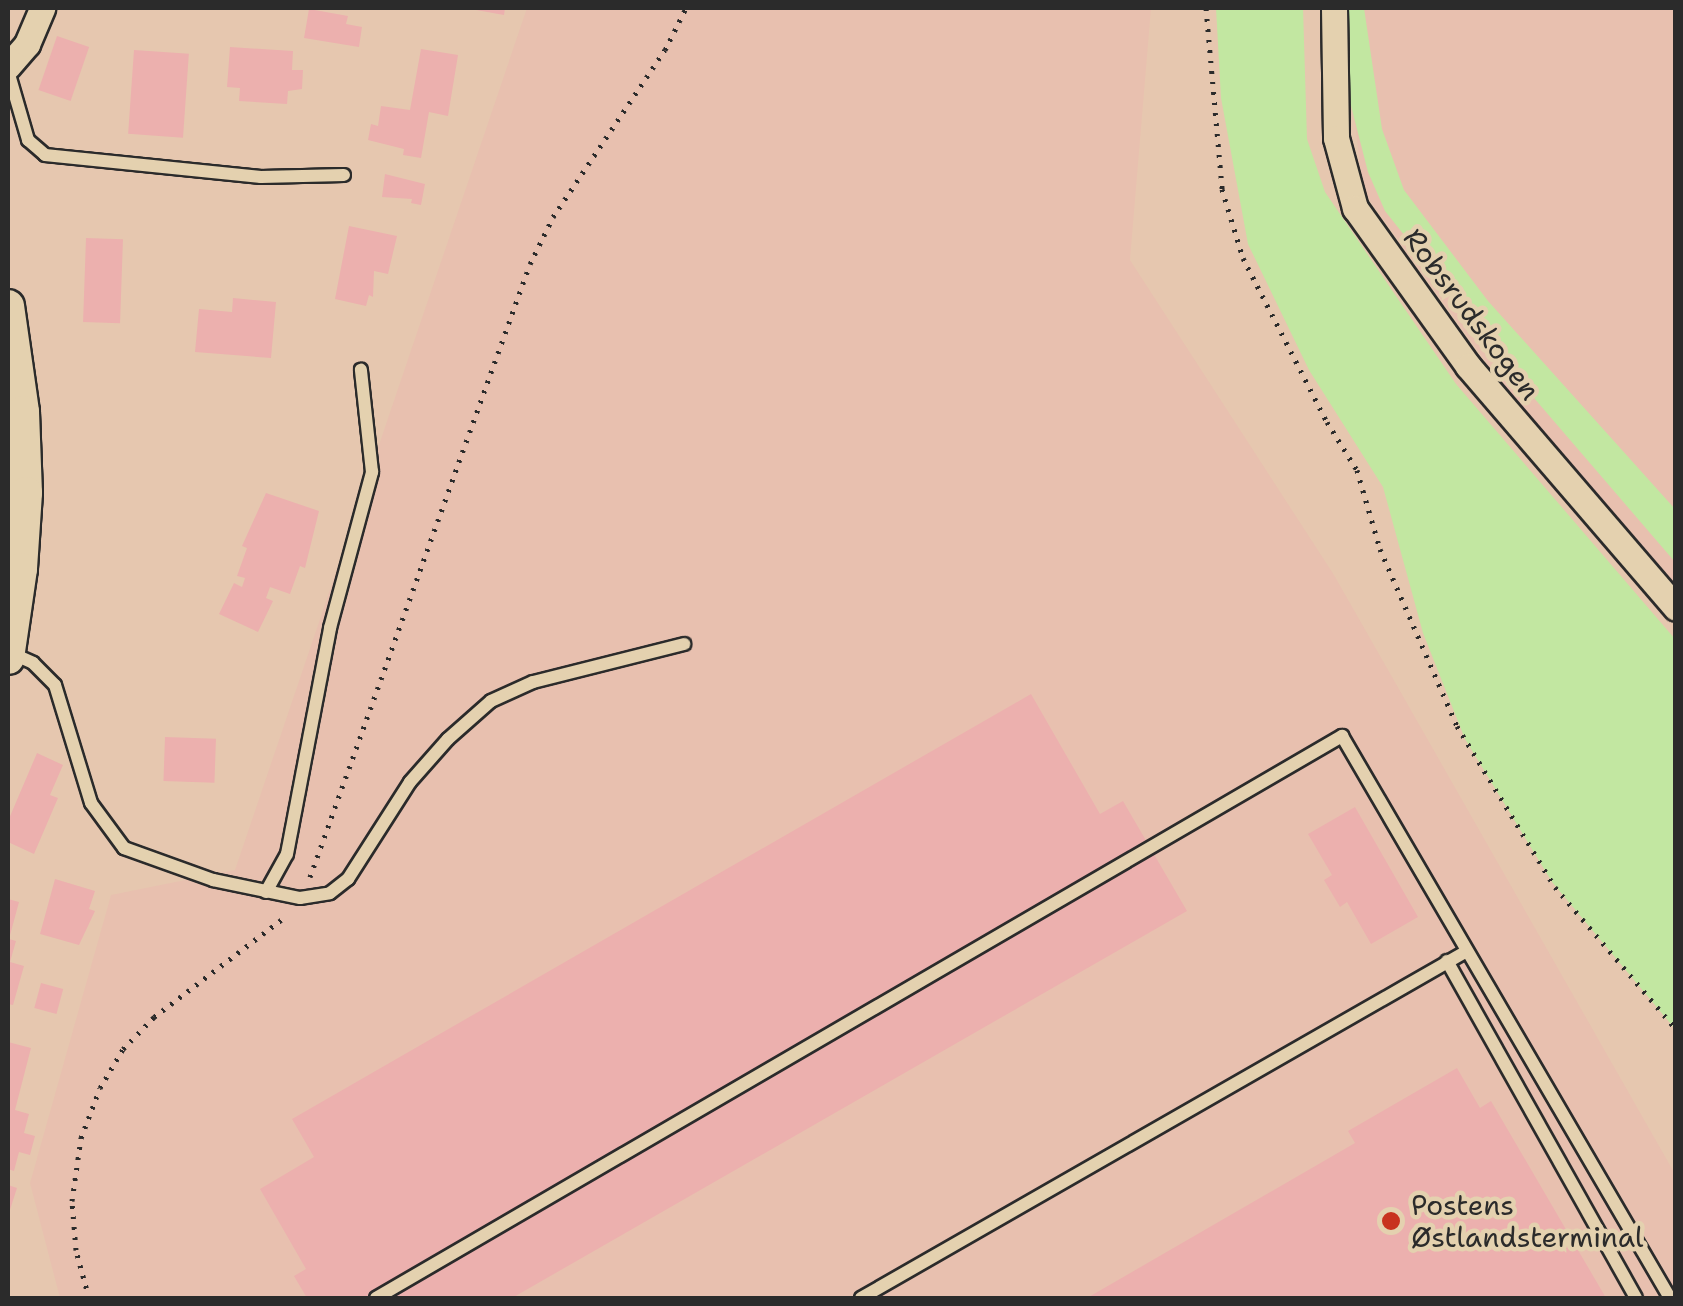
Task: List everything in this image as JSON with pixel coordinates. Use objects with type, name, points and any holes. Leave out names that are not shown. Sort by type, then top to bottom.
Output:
[{"type":"street","points":[[8,68],[27,44],[42,8]]},
{"type":"street","name":"Robsrudskogen","points":[[1334,8],[1336,138],[1355,208],[1468,366],[1676,608]]},
{"type":"street","points":[[8,311],[23,412],[26,493],[8,655]]},
{"type":"lane","points":[[8,68],[28,140],[45,155],[261,177],[344,175]]},
{"type":"lane","points":[[266,892],[286,854],[330,628],[372,472],[361,370]]},
{"type":"lane","points":[[8,655],[34,663],[55,685],[91,803],[103,826],[124,848],[214,880],[300,898],[330,892],[348,878],[410,782],[448,739],[491,701],[533,682],[684,644]]},
{"type":"lane","points":[[376,1298],[1342,736],[1670,1298]]},
{"type":"lane","points":[[861,1298],[1467,951]]},
{"type":"lane","points":[[1447,961],[1636,1298]]},
{"type":"path","points":[[89,1298],[76,1250],[72,1202],[82,1138],[100,1088],[123,1050],[154,1017],[277,924],[300,898],[356,759],[530,264],[553,217],[665,50],[686,8]]},
{"type":"path","points":[[1206,8],[1222,188],[1242,258],[1326,422],[1357,470],[1380,550],[1450,710],[1555,886],[1676,1029]]},
{"type":"shaded area","points":[[527,8],[1151,8],[1130,260],[1334,575],[1675,1174],[1675,1298],[60,1298],[30,1183],[111,895],[235,870]]},
{"type":"shaded area","points":[[1342,8],[1675,8],[1675,585],[1498,379],[1363,191]]},
{"type":"green space","points":[[1216,8],[1303,8],[1307,139],[1325,192],[1456,384],[1675,639],[1675,1029],[1552,882],[1465,739],[1423,633],[1383,487],[1309,370],[1248,244],[1221,98]]},
{"type":"green space","points":[[1349,8],[1364,8],[1382,129],[1404,190],[1488,301],[1675,509],[1675,562],[1534,398],[1385,211],[1368,172],[1349,98]]},
{"type":"building","points":[[465,8],[505,8],[504,15]]},
{"type":"building","points":[[309,9],[348,16],[346,24],[362,27],[359,47],[304,38]]},
{"type":"building","points":[[57,36],[89,47],[71,101],[38,90]]},
{"type":"building","points":[[230,47],[293,51],[292,70],[303,70],[302,89],[288,91],[287,104],[239,101],[240,88],[227,87]]},
{"type":"building","points":[[421,49],[458,55],[448,116],[429,112],[421,158],[403,155],[404,149],[368,140],[371,124],[378,126],[381,106],[410,110]]},
{"type":"building","points":[[134,50],[189,54],[183,138],[128,134]]},
{"type":"building","points":[[385,174],[425,184],[421,205],[411,203],[412,199],[382,197]]},
{"type":"building","points":[[349,226],[397,236],[388,274],[374,271],[373,297],[369,295],[366,306],[335,299]]},
{"type":"building","points":[[86,238],[123,239],[120,323],[83,322]]},
{"type":"building","points":[[233,298],[276,302],[271,358],[195,352],[199,309],[232,312]]},
{"type":"building","points":[[266,493],[319,511],[305,568],[300,566],[290,594],[270,587],[266,598],[273,601],[258,632],[219,614],[234,583],[242,587],[245,578],[237,576],[247,548],[242,546]]},
{"type":"building","points":[[1031,694],[1100,814],[1123,801],[1187,911],[512,1298],[307,1298],[294,1276],[306,1269],[260,1189],[314,1157],[292,1119]]},
{"type":"building","points":[[165,737],[216,739],[214,783],[163,781]]},
{"type":"building","points":[[37,753],[63,765],[50,795],[58,798],[34,854],[8,842],[8,821]]},
{"type":"building","points":[[1355,807],[1418,917],[1371,944],[1347,902],[1340,907],[1324,880],[1332,875],[1308,834]]},
{"type":"building","points":[[55,879],[95,891],[89,909],[95,911],[79,945],[40,934]]},
{"type":"building","points":[[8,899],[19,902],[9,939],[16,941],[10,962],[24,966],[13,1005],[8,1004]]},
{"type":"building","points":[[41,983],[63,989],[56,1014],[34,1008]]},
{"type":"building","points":[[8,1042],[31,1048],[15,1110],[29,1114],[24,1133],[35,1136],[30,1155],[19,1152],[14,1171],[8,1169]]},
{"type":"building","name":"Postens Østlandsterminal","points":[[1457,1068],[1480,1108],[1491,1101],[1606,1298],[1087,1298],[1355,1143],[1348,1131]]},
{"type":"building","points":[[8,1185],[17,1188],[8,1216]]},
{"type":"place","name":"Postens Østlandsterminal","points":[[1391,1221]]}]
